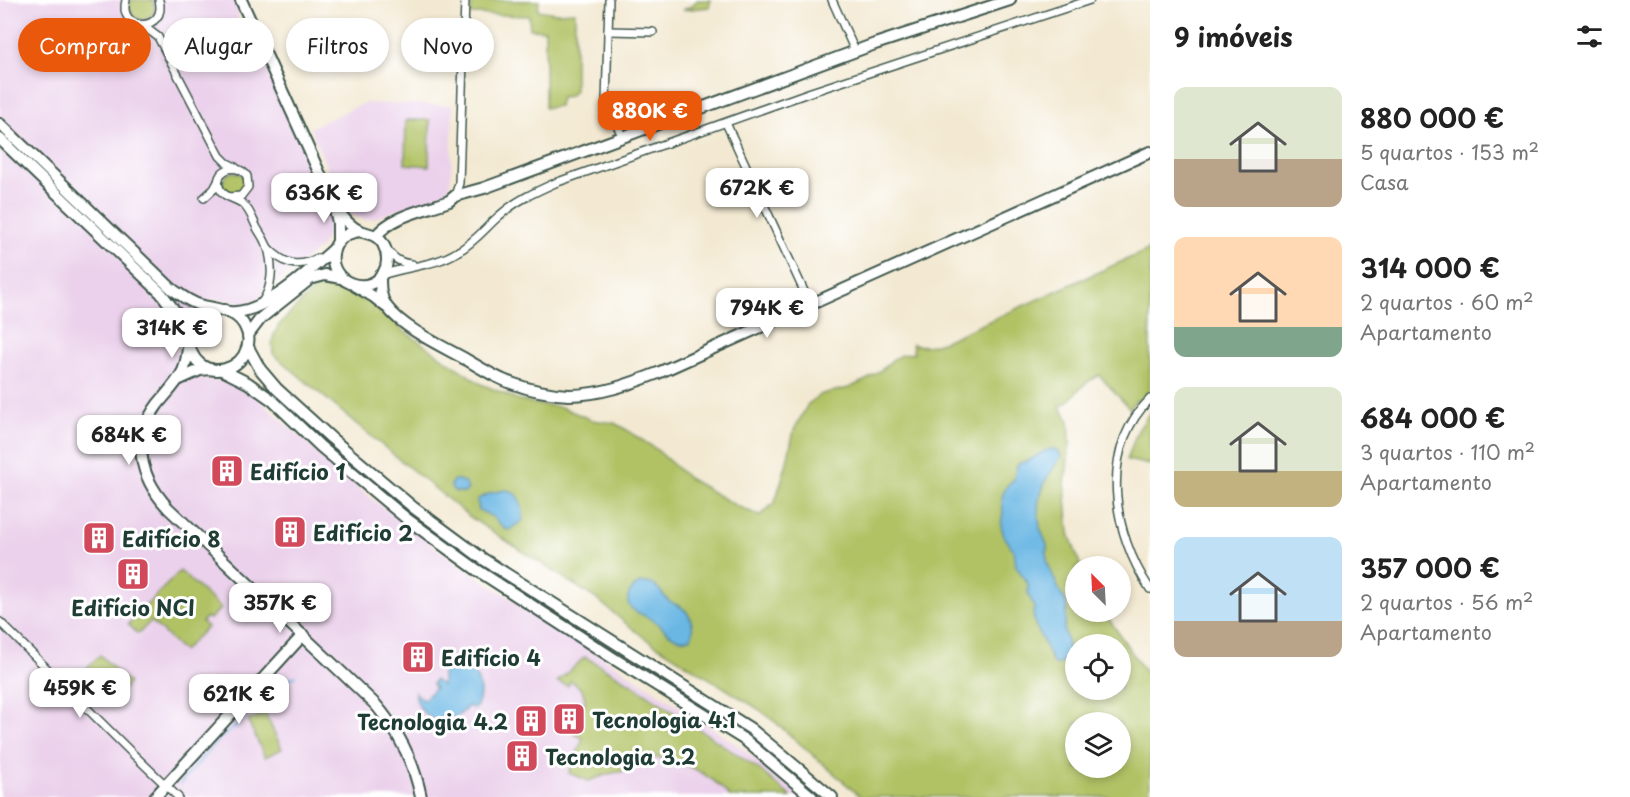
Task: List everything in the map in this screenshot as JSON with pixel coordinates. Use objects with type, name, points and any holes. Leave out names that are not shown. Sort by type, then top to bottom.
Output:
[{"type":"main road","points":[[242,0],[333,202],[346,221],[361,231],[376,236],[384,246],[387,264],[381,276],[381,295],[390,310]]},
{"type":"main road","points":[[376,236],[389,223],[449,201],[455,196],[484,188],[855,51],[1010,0]]},
{"type":"main road","points":[[0,124],[172,288],[199,305],[227,311],[242,321],[248,335],[248,347],[238,362],[231,367],[200,370],[177,381]]},
{"type":"main road","points":[[0,139],[161,293],[177,314],[196,360],[248,383],[272,400],[321,447],[399,512],[477,570],[745,740],[812,797]]},
{"type":"main road","points":[[333,202],[338,222],[333,264],[336,272],[345,281],[374,297],[403,323],[501,379],[536,391],[570,395],[606,390],[639,381],[1150,152]]},
{"type":"main road","points":[[361,231],[348,234],[273,298],[260,305],[240,312],[216,310],[200,316],[190,329],[186,364],[177,381],[153,412],[143,434],[141,453],[146,475],[159,498],[168,508],[372,700],[389,721],[408,756],[421,797]]},
{"type":"main road","points":[[248,335],[261,318],[318,275],[360,285],[366,285],[381,276]]},
{"type":"main road","points":[[248,347],[260,369],[277,388],[331,438],[414,508],[483,559],[751,729],[832,797]]},
{"type":"main road","points":[[155,797],[303,635]]},
{"type":"street","points":[[159,0],[158,37],[220,156],[247,176],[248,210]]},
{"type":"street","points":[[455,196],[459,183],[465,0]]},
{"type":"street","points":[[609,0],[606,102],[624,137]]},
{"type":"street","points":[[832,0],[855,51]]},
{"type":"street","points":[[381,276],[401,268],[442,260],[458,252],[506,210],[543,188],[819,90],[1090,0]]},
{"type":"street","points":[[125,3],[129,18]]},
{"type":"street","points":[[120,18],[125,3]]},
{"type":"street","points":[[151,22],[159,13]]},
{"type":"street","points":[[608,31],[653,32]]},
{"type":"street","points":[[151,32],[158,37]]},
{"type":"street","points":[[726,123],[810,304]]},
{"type":"street","points":[[220,156],[220,189],[248,210],[268,248],[280,259],[296,265],[312,262],[334,248]]},
{"type":"street","points":[[238,169],[227,169],[219,178],[214,189],[205,197],[241,196],[248,187]]},
{"type":"street","points":[[384,246],[398,261],[404,264],[420,265]]},
{"type":"street","points":[[260,305],[268,292],[271,280],[268,248]]},
{"type":"street","points":[[1150,399],[1134,420],[1124,440],[1118,462],[1116,489],[1124,539],[1150,589]]},
{"type":"street","points":[[0,622],[178,797]]},
{"type":"shaded area","points":[[0,0],[236,0],[240,9],[237,18],[163,18],[163,72],[268,72],[331,209],[332,218],[326,238],[320,248],[256,300],[247,304],[239,304],[212,299],[177,329],[180,360],[202,377],[233,383],[250,391],[367,495],[459,565],[737,745],[803,797],[0,797]]},
{"type":"shaded area","points":[[364,103],[453,105],[451,179],[448,189],[439,195],[373,219],[364,220],[346,212],[310,128]]},
{"type":"green space","points":[[131,0],[153,0],[155,9],[152,16],[136,18],[133,17],[129,7]]},
{"type":"green space","points":[[471,0],[539,1],[538,10],[555,13],[575,12],[575,90],[570,96],[561,97],[559,106],[545,108],[545,30],[530,29],[529,16],[471,14]]},
{"type":"green space","points":[[697,0],[711,0],[709,7],[683,10],[693,5]]},
{"type":"green space","points":[[406,120],[430,120],[429,166],[405,164]]},
{"type":"green space","points":[[234,172],[242,175],[245,183],[242,191],[234,194],[226,191],[223,183],[226,175]]},
{"type":"green space","points":[[1150,249],[1150,390],[1138,401],[1136,400],[1130,409],[1099,375],[1086,383],[1060,406],[1069,421],[1070,443],[1065,484],[1069,533],[1077,556],[1065,556],[1065,622],[1111,622],[1119,634],[1065,634],[1065,700],[1131,700],[1131,651],[1150,679],[1150,797],[861,797],[760,710],[646,639],[598,600],[471,518],[273,354],[272,342],[279,325],[313,290],[322,284],[330,283],[374,303],[404,331],[481,384],[519,400],[561,407],[592,420],[614,423],[656,449],[688,478],[735,505],[760,516],[775,502],[794,430],[808,404],[822,394],[849,388],[866,380],[901,355],[914,353],[912,344],[921,346],[938,343]]},
{"type":"green space","points":[[1150,412],[1150,465],[1127,460],[1137,432]]},
{"type":"green space","points":[[180,571],[221,608],[210,619],[206,617],[202,622],[207,627],[183,651],[151,621],[139,633],[128,624]]},
{"type":"green space","points":[[100,655],[129,683],[116,697],[86,669]]},
{"type":"green space","points":[[585,657],[630,683],[760,770],[791,797],[730,797],[709,777],[696,770],[653,757],[624,757],[625,771],[589,781],[569,773],[583,738],[574,734],[583,712],[585,698],[578,686],[570,681],[568,686],[557,682]]},
{"type":"green space","points":[[265,713],[282,749],[265,757],[248,721]]},
{"type":"water","points":[[1052,449],[1058,451],[1061,457],[1046,479],[1038,509],[1040,528],[1047,545],[1047,562],[1065,600],[1065,659],[1055,665],[1035,624],[1034,607],[1028,593],[1028,584],[1016,566],[1014,551],[1004,536],[1001,526],[1002,497],[1006,487],[1014,479],[1017,466]]},
{"type":"water","points":[[454,480],[465,483],[468,489],[465,493],[454,491],[451,483]]},
{"type":"water","points":[[506,490],[518,497],[523,514],[523,520],[509,530],[493,517],[479,510],[477,500],[487,494]]},
{"type":"water","points":[[640,583],[654,585],[670,601],[687,613],[693,630],[691,638],[675,638],[630,606],[628,597],[630,592]]},
{"type":"water","points":[[442,656],[452,657],[468,666],[474,673],[480,691],[475,709],[468,706],[461,714],[453,718],[436,720],[422,711],[415,692],[423,700],[435,688],[432,684],[435,680],[442,685]]},
{"type":"waterway","points":[[180,784],[217,741],[241,722],[255,703],[296,676]]},
{"type":"place","name":"Edifício 1","points":[[227,471]]},
{"type":"place","name":"Edifício 2","points":[[290,532]]},
{"type":"place","name":"Edifício 8","points":[[99,538]]},
{"type":"place","name":"Edifício NCI","points":[[133,574]]},
{"type":"place","name":"Edifício 4","points":[[418,657]]},
{"type":"place","name":"Tecnologia 4.1","points":[[569,719]]},
{"type":"place","name":"Tecnologia 4.2","points":[[531,721]]},
{"type":"place","name":"Tecnologia 3.2","points":[[522,756]]}]
